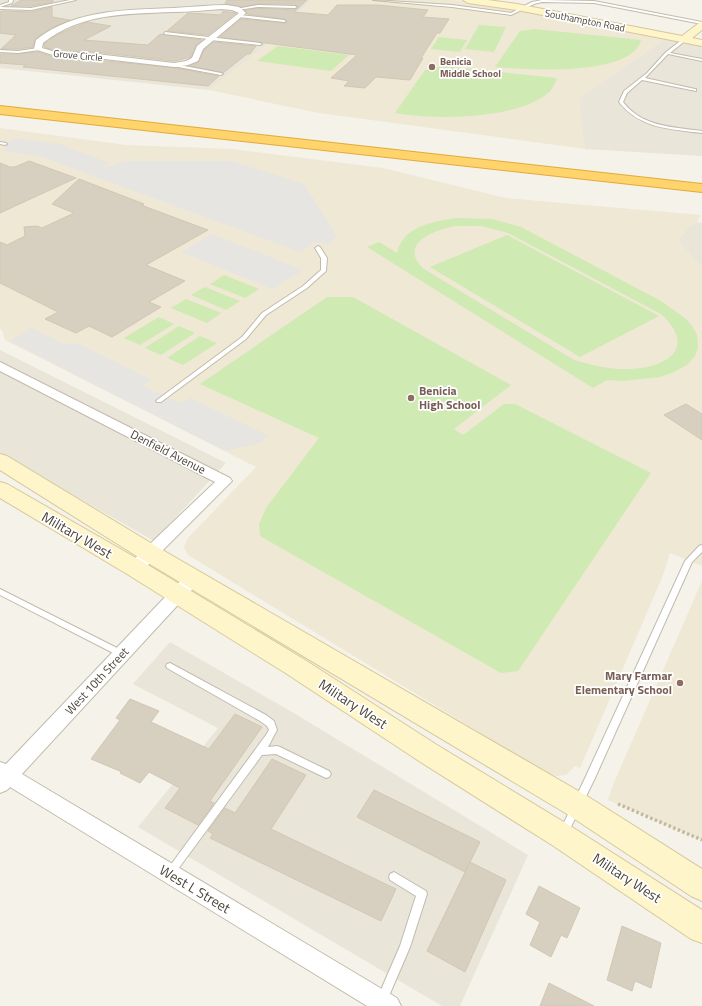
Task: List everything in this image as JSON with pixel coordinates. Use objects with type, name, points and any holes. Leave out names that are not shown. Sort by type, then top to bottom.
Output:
[{"type":"highway","points":[[0,98],[71,105]]},
{"type":"highway","points":[[0,111],[702,188]]},
{"type":"main road","name":"Southampton Road","points":[[468,0],[524,7]]},
{"type":"main road","name":"Southampton Road","points":[[486,0],[686,38],[702,43]]},
{"type":"main road","points":[[686,38],[702,24]]},
{"type":"main road","name":"Southampton Road","points":[[686,38],[702,39]]},
{"type":"main road","name":"Military West","points":[[0,461],[143,561]]},
{"type":"main road","name":"Military West","points":[[0,488],[143,561],[185,586],[578,805],[702,886]]},
{"type":"main road","name":"Military West","points":[[185,586],[296,667],[428,753],[562,836],[702,928]]},
{"type":"street","points":[[208,8],[211,0]]},
{"type":"street","name":"Grove Circle","points":[[208,8],[239,13],[210,38],[200,48],[195,59],[188,63],[174,65],[96,56],[56,54],[38,49],[39,42],[46,36],[74,23],[97,15],[125,11],[208,8]]},
{"type":"street","name":"Denfield Avenue","points":[[0,366],[225,481],[143,561]]},
{"type":"street","name":"West 10th Street","points":[[3,777],[122,654],[185,586]]},
{"type":"street","name":"West L Street","points":[[3,777],[170,874],[385,1004]]},
{"type":"lane","points":[[0,7],[10,2],[29,6],[56,0]]},
{"type":"lane","points":[[0,7],[31,9],[74,0]]},
{"type":"lane","points":[[375,0],[452,6],[503,14],[511,14],[524,7],[542,1],[594,2],[702,24]]},
{"type":"lane","points":[[239,13],[258,6],[295,6]]},
{"type":"lane","points":[[239,13],[284,21]]},
{"type":"lane","points":[[165,33],[260,44]]},
{"type":"lane","points":[[686,38],[667,53],[642,79],[626,92],[621,102],[626,111],[637,118],[653,124],[702,132]]},
{"type":"lane","points":[[0,51],[18,52],[38,49]]},
{"type":"lane","points":[[667,53],[702,60]]},
{"type":"lane","points":[[174,65],[221,74]]},
{"type":"lane","points":[[642,79],[695,90]]},
{"type":"lane","points":[[159,400],[244,338],[264,314],[305,286],[324,270],[324,258],[318,248]]},
{"type":"lane","points":[[562,836],[578,805],[689,560],[702,548]]},
{"type":"lane","points":[[0,592],[122,654]]},
{"type":"lane","points":[[170,666],[271,724],[273,730],[260,751],[170,874]]},
{"type":"lane","points":[[260,751],[277,750],[326,774]]},
{"type":"lane","points":[[385,1004],[422,894],[394,877]]},
{"type":"path","points":[[613,802],[702,840]]},
{"type":"shaded area","points":[[0,0],[312,0],[268,44],[209,90],[0,68]]},
{"type":"shaded area","name":"Benicia Middle School","points":[[312,0],[453,0],[484,3],[666,38],[578,99],[585,149],[319,113],[209,90],[268,44]]},
{"type":"shaded area","points":[[666,38],[702,45],[702,156],[585,149],[578,99]]},
{"type":"shaded area","name":"Benicia High School","points":[[0,128],[126,145],[232,149],[383,168],[506,198],[701,215],[697,222],[689,226],[678,241],[702,268],[702,566],[670,553],[662,578],[580,768],[575,766],[566,775],[556,776],[546,773],[188,555],[184,547],[187,539],[256,467],[5,340],[2,330],[0,329]]},
{"type":"shaded area","points":[[15,138],[59,144],[110,163],[103,166],[105,167],[127,161],[232,161],[304,184],[336,234],[336,237],[329,244],[315,242],[300,252],[39,156],[2,151],[6,147],[4,146]]},
{"type":"shaded area","points":[[697,222],[702,223],[702,268],[678,241],[689,226]]},
{"type":"shaded area","points":[[212,234],[303,270],[273,289],[181,252]]},
{"type":"shaded area","points":[[32,328],[64,344],[77,343],[152,380],[145,384],[145,387],[181,403],[190,398],[269,436],[260,443],[225,451],[10,341]]},
{"type":"shaded area","points":[[0,350],[226,463],[154,541],[0,453]]},
{"type":"shaded area","name":"Mary Farmar Elementary School","points":[[702,581],[702,840],[608,800],[613,785]]},
{"type":"shaded area","points":[[170,642],[292,712],[528,855],[460,1006],[442,1006],[138,827],[218,728],[133,684]]},
{"type":"green space","points":[[479,25],[506,27],[494,52],[465,49]]},
{"type":"green space","points":[[534,29],[641,40],[633,52],[619,60],[599,66],[552,70],[495,67],[520,31]]},
{"type":"green space","points":[[439,37],[467,40],[460,52],[431,49]]},
{"type":"green space","points":[[278,46],[349,55],[331,71],[257,61]]},
{"type":"green space","points":[[442,66],[557,78],[550,91],[534,102],[496,113],[474,116],[431,117],[395,113],[425,70]]},
{"type":"green space","points":[[458,218],[492,219],[521,227],[661,301],[685,318],[692,326],[697,335],[698,347],[695,356],[687,365],[660,377],[623,381],[607,380],[593,388],[367,247],[379,242],[397,253],[400,244],[406,237],[421,226]],"holes":[[[455,226],[482,226],[508,233],[661,314],[672,326],[677,337],[677,346],[673,354],[666,360],[655,365],[629,369],[608,368],[574,360],[424,269],[417,260],[414,252],[416,245],[429,235]]]},
{"type":"green space","points":[[507,235],[659,316],[580,357],[430,267]]},
{"type":"green space","points":[[224,275],[259,289],[245,298],[210,284]]},
{"type":"green space","points":[[205,287],[240,301],[226,310],[191,295]]},
{"type":"green space","points":[[327,297],[353,297],[511,385],[454,429],[463,435],[504,404],[515,404],[651,473],[518,671],[501,673],[260,536],[259,524],[266,508],[319,438],[200,384]]},
{"type":"green space","points":[[186,299],[221,313],[207,323],[171,308]]},
{"type":"green space","points":[[159,317],[174,324],[140,345],[124,338]]},
{"type":"green space","points":[[179,326],[195,333],[161,355],[145,348]]},
{"type":"green space","points":[[200,336],[217,343],[183,365],[167,358]]},
{"type":"building","points":[[21,0],[53,0],[53,2],[31,6],[11,6]]},
{"type":"building","points":[[227,0],[307,0],[294,12],[328,15],[337,5],[378,5],[428,10],[423,17],[449,19],[440,33],[437,33],[421,58],[423,58],[410,80],[376,77],[365,88],[344,86],[349,81],[331,78],[357,55],[220,37],[241,19],[287,22],[284,19],[247,14],[245,10],[258,8],[295,10],[298,8],[295,4],[258,4],[241,7],[225,4]]},
{"type":"building","points":[[52,7],[52,17],[70,20],[51,28],[35,39],[33,47],[1,49],[16,35],[0,33],[0,12],[31,12]]},
{"type":"building","points":[[223,11],[236,13],[208,35],[167,31],[188,13],[221,15]]},
{"type":"building","points":[[87,22],[111,26],[84,40],[148,45],[159,35],[163,34],[202,40],[196,45],[191,57],[174,61],[96,52],[56,51],[44,47],[44,44],[58,34]]},
{"type":"building","points":[[214,42],[256,46],[250,54],[247,54],[223,73],[190,66],[199,62],[204,50]]},
{"type":"building","points":[[38,52],[56,58],[96,60],[176,68],[219,76],[208,86],[23,67],[26,65],[0,63],[0,54]]},
{"type":"building","points":[[29,161],[76,178],[0,213],[0,163],[10,167],[15,167]]},
{"type":"building","points":[[79,179],[144,204],[141,205],[208,230],[146,265],[185,281],[149,302],[161,307],[112,337],[89,326],[76,333],[45,319],[58,312],[0,283],[0,242],[7,245],[25,236],[24,227],[37,226],[42,228],[74,213],[52,204]]},
{"type":"building","points":[[686,404],[702,414],[702,440],[664,415]]},
{"type":"building","points":[[130,699],[159,711],[151,722],[209,749],[235,714],[262,727],[210,801],[214,803],[198,825],[165,808],[180,788],[149,772],[140,783],[120,773],[122,772],[91,759],[120,720],[116,718]]},
{"type":"building","points":[[272,759],[306,775],[271,829],[396,889],[381,921],[210,838],[213,834],[208,831],[225,808],[235,813]]},
{"type":"building","points":[[374,790],[480,842],[465,872],[357,817]]},
{"type":"building","points":[[470,862],[506,880],[465,972],[427,951]]},
{"type":"building","points":[[539,886],[580,908],[567,938],[561,935],[551,957],[530,945],[540,922],[526,914]]},
{"type":"building","points":[[622,926],[661,943],[651,988],[635,981],[632,991],[607,980]]},
{"type":"building","points":[[549,983],[594,1006],[540,1006]]},
{"type":"place","name":"Benicia Middle School","points":[[432,67]]},
{"type":"place","name":"Benicia High School","points":[[411,398]]},
{"type":"place","name":"Mary Farmar Elementary School","points":[[680,683]]}]
